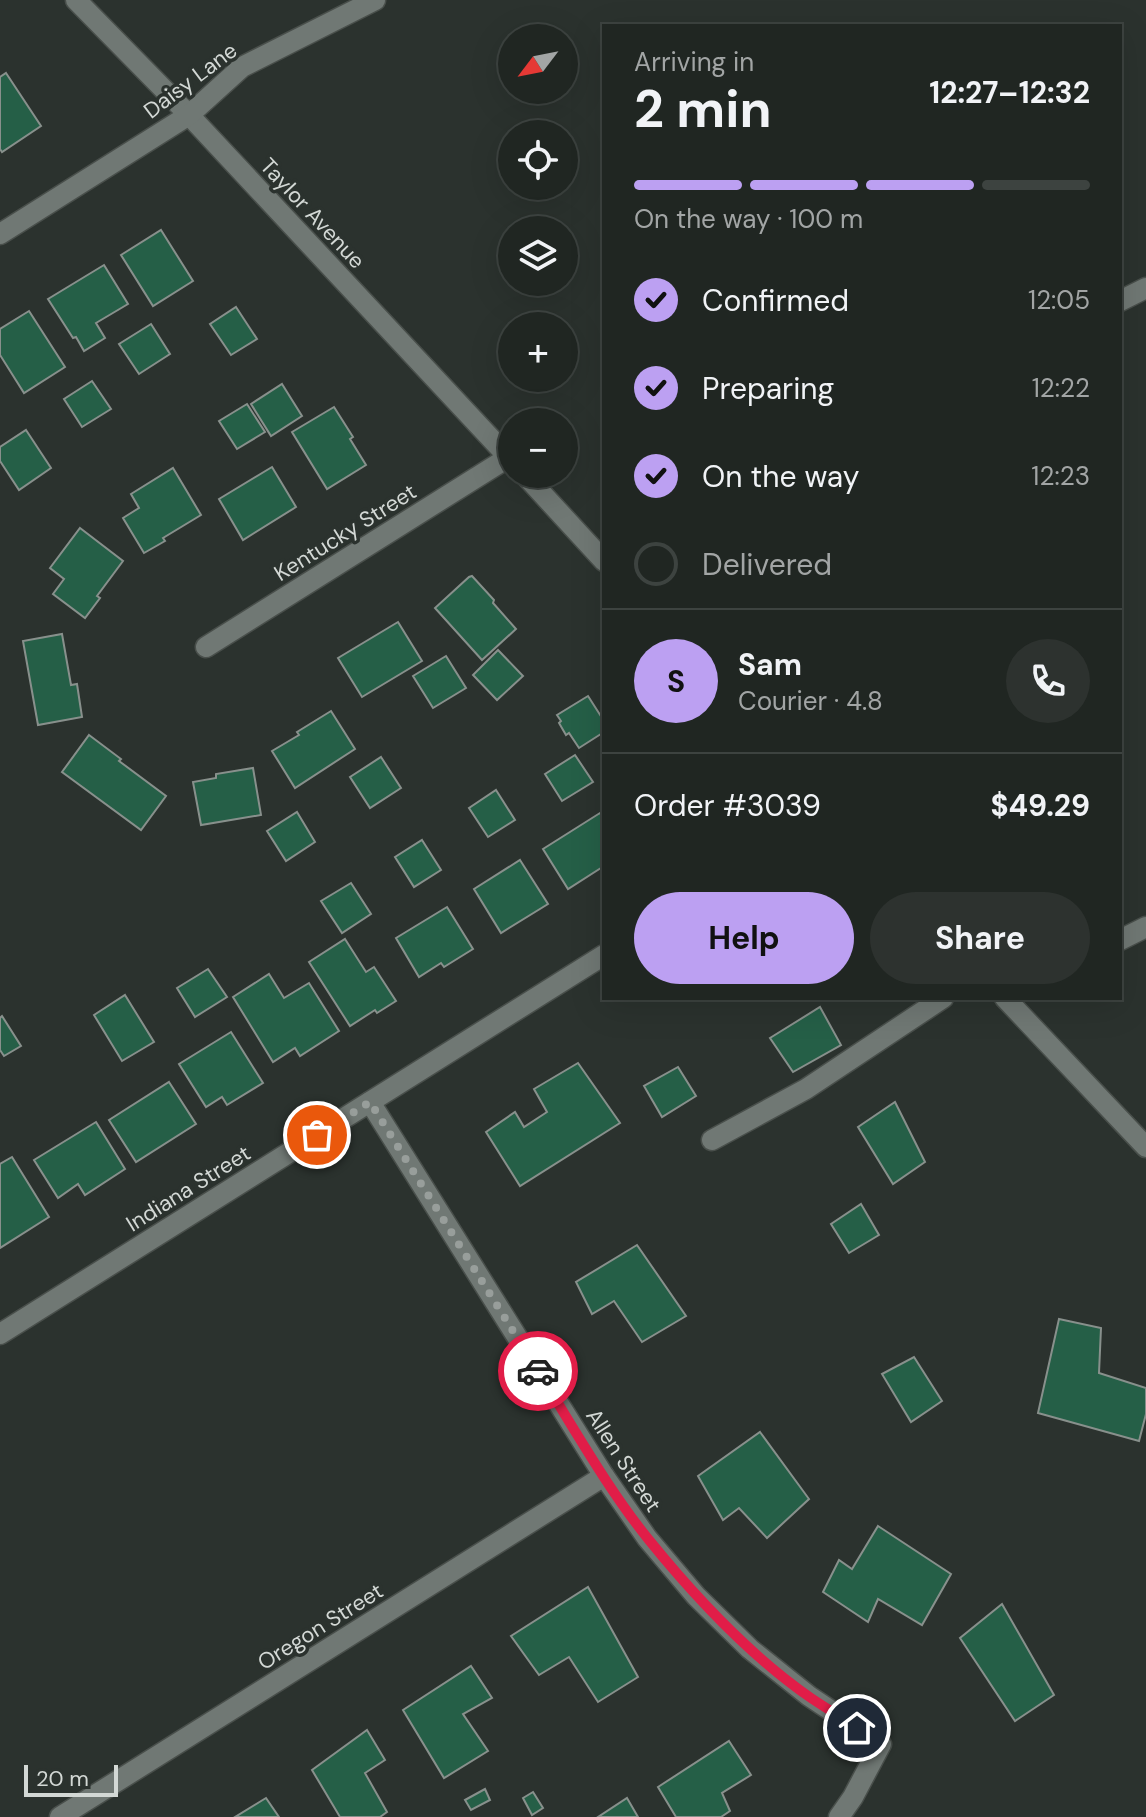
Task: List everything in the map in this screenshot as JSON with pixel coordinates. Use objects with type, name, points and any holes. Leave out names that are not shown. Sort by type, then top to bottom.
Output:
[{"type":"street","name":"Taylor Avenue","points":[[76,0],[189,115],[498,446]]},
{"type":"street","name":"Daisy Lane","points":[[0,234],[189,115],[242,67],[375,0]]},
{"type":"street","points":[[1122,300],[1146,288]]},
{"type":"street","name":"Kentucky Street","points":[[206,647],[498,466]]},
{"type":"street","points":[[537,488],[602,559]]},
{"type":"street","points":[[1122,939],[1146,927]]},
{"type":"street","name":"Indiana Street","points":[[0,1334],[602,956]]},
{"type":"street","points":[[712,1140],[806,1089],[940,1000]]},
{"type":"street","points":[[1008,1000],[1146,1147]]},
{"type":"street","name":"Allen Street","points":[[370,1102],[604,1476],[647,1538],[696,1596],[750,1649],[809,1696],[881,1744],[839,1817]]},
{"type":"street","name":"Oregon Street","points":[[60,1817],[604,1476]]},
{"type":"building","points":[[6,73],[41,126],[2,152],[0,77]]},
{"type":"building","points":[[161,230],[193,281],[153,306],[121,255]]},
{"type":"building","points":[[104,265],[128,304],[96,323],[105,338],[84,351],[48,299]]},
{"type":"building","points":[[236,307],[257,339],[231,355],[210,324]]},
{"type":"building","points":[[29,311],[65,367],[24,393],[0,355],[0,329]]},
{"type":"building","points":[[151,324],[170,354],[139,374],[119,344]]},
{"type":"building","points":[[92,381],[111,409],[82,427],[64,399]]},
{"type":"building","points":[[282,384],[302,416],[271,436],[251,404]]},
{"type":"building","points":[[247,404],[265,432],[237,449],[219,421]]},
{"type":"building","points":[[334,407],[366,465],[327,489],[292,432]]},
{"type":"building","points":[[26,430],[51,468],[19,490],[0,461],[0,447]]},
{"type":"building","points":[[272,467],[296,507],[243,540],[219,499]]},
{"type":"building","points":[[173,468],[201,515],[144,553],[123,518],[139,508],[131,494]]},
{"type":"building","points":[[80,528],[123,561],[85,618],[53,594],[64,579],[50,568]]},
{"type":"building","points":[[472,576],[516,629],[482,660],[435,608]]},
{"type":"building","points":[[398,622],[422,661],[362,697],[338,658]]},
{"type":"building","points":[[62,634],[71,685],[77,684],[82,717],[38,725],[23,641]]},
{"type":"building","points":[[498,650],[523,676],[497,700],[473,675]]},
{"type":"building","points":[[446,656],[466,688],[433,708],[413,676]]},
{"type":"building","points":[[588,696],[602,718],[602,733],[579,748],[569,733],[566,735],[557,715]]},
{"type":"building","points":[[331,711],[355,749],[295,788],[272,751]]},
{"type":"building","points":[[89,735],[166,796],[141,830],[62,772]]},
{"type":"building","points":[[575,755],[593,782],[562,801],[545,774]]},
{"type":"building","points":[[381,757],[401,788],[370,808],[350,777]]},
{"type":"building","points":[[253,768],[261,815],[201,825],[193,782],[216,778],[216,774]]},
{"type":"building","points":[[496,790],[515,820],[488,837],[469,808]]},
{"type":"building","points":[[297,812],[315,842],[286,861],[267,831]]},
{"type":"building","points":[[600,813],[602,816],[602,867],[568,889],[543,849]]},
{"type":"building","points":[[422,840],[441,870],[414,887],[395,857]]},
{"type":"building","points":[[520,860],[548,904],[501,933],[474,889]]},
{"type":"building","points":[[351,883],[371,914],[342,933],[321,901]]},
{"type":"building","points":[[447,907],[473,949],[444,967],[441,963],[419,977],[396,938]]},
{"type":"building","points":[[345,939],[366,972],[374,967],[396,1001],[350,1026],[309,962]]},
{"type":"building","points":[[208,969],[227,997],[195,1017],[177,988]]},
{"type":"building","points":[[269,974],[284,998],[309,983],[339,1031],[300,1056],[295,1048],[273,1062],[233,997]]},
{"type":"building","points":[[125,995],[154,1042],[122,1061],[94,1015]]},
{"type":"building","points":[[820,1007],[841,1045],[793,1072],[770,1038]]},
{"type":"building","points":[[2,1016],[21,1046],[4,1056],[0,1050]]},
{"type":"building","points":[[231,1032],[263,1083],[227,1105],[222,1097],[206,1107],[179,1064]]},
{"type":"building","points":[[578,1063],[620,1123],[520,1186],[486,1132],[515,1112],[524,1127],[547,1112],[534,1089]]},
{"type":"building","points":[[678,1067],[696,1096],[662,1117],[644,1086]]},
{"type":"building","points":[[169,1082],[196,1124],[136,1162],[109,1120]]},
{"type":"building","points":[[895,1102],[925,1162],[893,1184],[858,1127]]},
{"type":"building","points":[[96,1122],[125,1169],[85,1195],[78,1184],[58,1198],[34,1160]]},
{"type":"building","points":[[12,1157],[49,1217],[0,1248],[0,1164]]},
{"type":"building","points":[[861,1204],[879,1235],[849,1253],[831,1224]]},
{"type":"building","points":[[637,1245],[686,1316],[642,1342],[614,1301],[592,1314],[576,1282]]},
{"type":"building","points":[[1059,1319],[1101,1328],[1099,1373],[1146,1388],[1146,1414],[1139,1441],[1038,1413]]},
{"type":"building","points":[[914,1357],[942,1401],[911,1422],[882,1374]]},
{"type":"building","points":[[760,1432],[809,1499],[767,1538],[739,1508],[723,1520],[698,1476]]},
{"type":"building","points":[[878,1526],[951,1574],[922,1625],[878,1599],[868,1622],[823,1592],[839,1560],[852,1569]]},
{"type":"building","points":[[588,1587],[638,1677],[598,1702],[569,1657],[539,1675],[511,1636]]},
{"type":"building","points":[[1002,1604],[1054,1695],[1015,1721],[960,1638]]},
{"type":"building","points":[[471,1666],[492,1698],[463,1714],[488,1751],[444,1778],[403,1710]]},
{"type":"building","points":[[367,1730],[385,1760],[365,1773],[387,1812],[380,1817],[340,1817],[312,1770]]},
{"type":"building","points":[[729,1741],[751,1775],[722,1793],[730,1811],[721,1817],[676,1817],[658,1787]]},
{"type":"building","points":[[485,1789],[490,1800],[471,1810],[465,1800]]},
{"type":"building","points":[[533,1792],[543,1808],[532,1815],[523,1798]]},
{"type":"building","points":[[266,1798],[279,1817],[235,1817]]},
{"type":"building","points":[[627,1798],[638,1817],[598,1817]]},
{"type":"way so far","points":[[317,1135],[370,1102],[538,1371]]},
{"type":"route","points":[[538,1371],[647,1538],[696,1596],[750,1649],[809,1696],[857,1728]]}]
